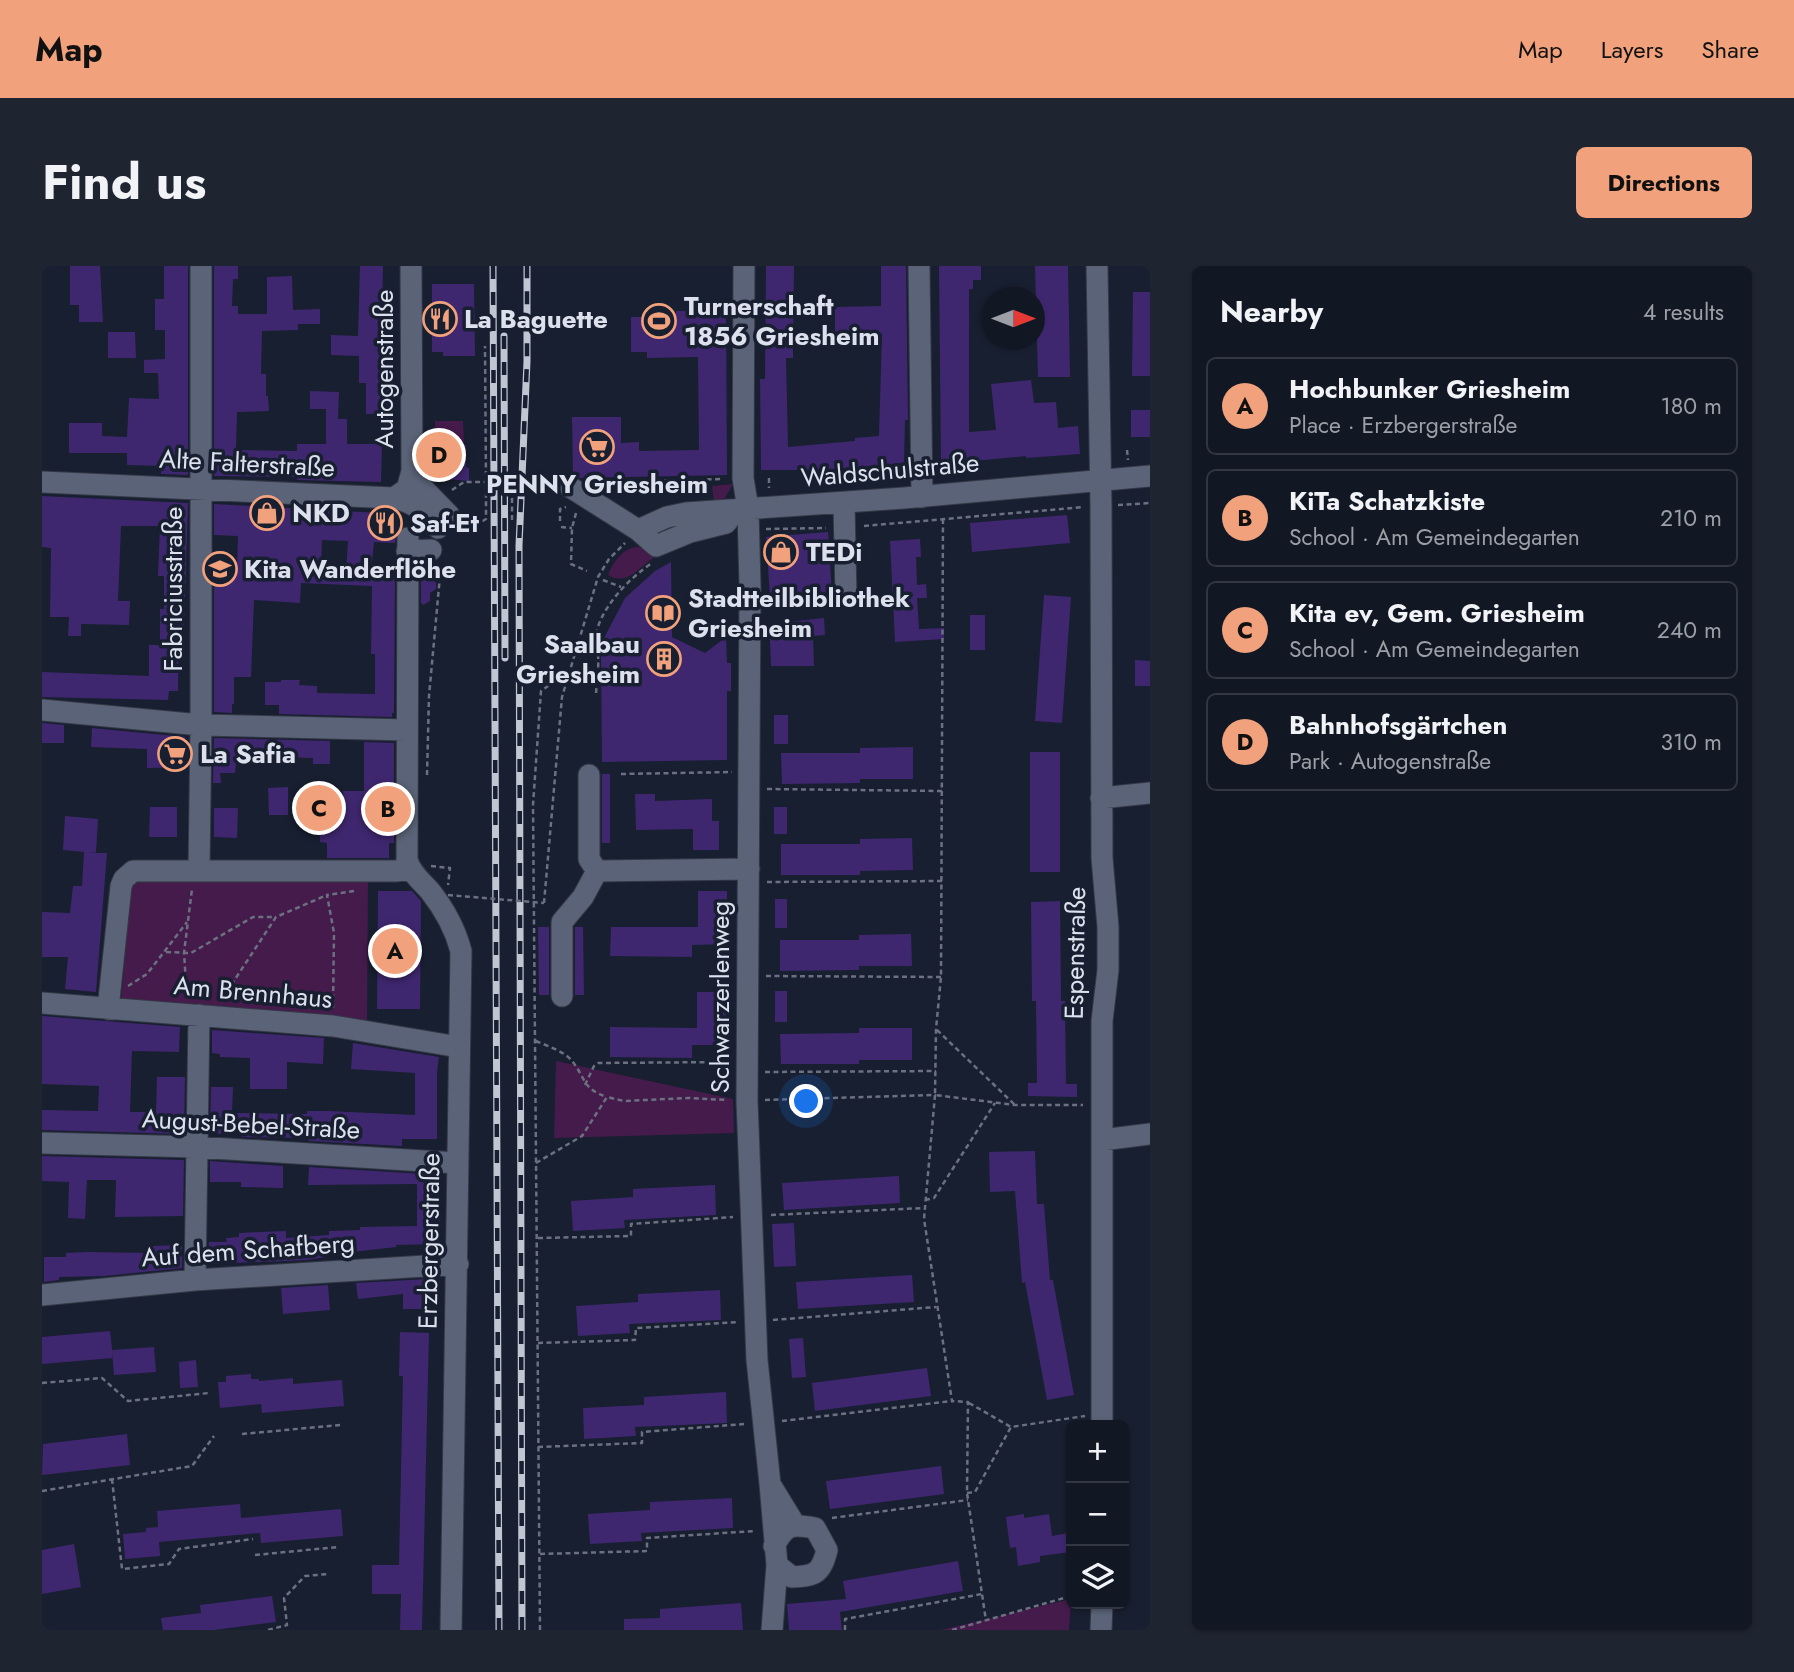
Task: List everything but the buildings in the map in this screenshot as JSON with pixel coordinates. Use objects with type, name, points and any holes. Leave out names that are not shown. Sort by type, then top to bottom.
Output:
[{"type":"street","name":"Fabriciusstraße","points":[[199,870],[201,266]]},
{"type":"street","name":"Autogenstraße","points":[[394,498],[407,489],[412,471],[411,266]]},
{"type":"street","name":"Schwarzerlenweg","points":[[744,266],[741,509],[750,586],[747,1101],[755,1321],[774,1547],[772,1630]]},
{"type":"street","points":[[919,266],[922,496]]},
{"type":"street","name":"Espenstraße","points":[[1097,266],[1101,481],[1101,798],[1102,858],[1108,927],[1108,970],[1101,1021],[1102,1419]]},
{"type":"street","name":"Autogenstraße","points":[[412,471],[444,522]]},
{"type":"street","name":"Waldschulstraße","points":[[638,530],[667,517],[741,509],[844,503],[1150,475]]},
{"type":"street","name":"Alte Falterstraße","points":[[42,482],[394,498],[409,502],[444,522]]},
{"type":"street","points":[[578,492],[638,530]]},
{"type":"street","points":[[844,503],[846,597]]},
{"type":"street","points":[[108,1004],[124,879],[128,874],[139,870],[396,871],[417,867],[405,850],[408,545],[430,550]]},
{"type":"street","points":[[42,710],[201,725],[407,730]]},
{"type":"street","points":[[589,775],[589,859],[597,871]]},
{"type":"street","points":[[1101,798],[1150,793]]},
{"type":"street","name":"Erzbergerstraße","points":[[417,867],[445,911],[456,932],[461,951],[451,1630]]},
{"type":"street","points":[[597,871],[748,875]]},
{"type":"street","points":[[562,996],[562,922],[583,897],[597,871]]},
{"type":"street","name":"Am Brennhaus","points":[[42,1003],[108,1004],[333,1026],[459,1047]]},
{"type":"street","points":[[195,1280],[200,1015]]},
{"type":"street","points":[[1101,1140],[1150,1134]]},
{"type":"street","name":"August-Bebel-Straße","points":[[42,1143],[196,1147],[457,1163]]},
{"type":"street","name":"Auf dem Schafberg","points":[[42,1295],[195,1280],[458,1265]]},
{"type":"street","name":"Schwarzerlenweg","points":[[770,1485],[827,1550],[822,1567],[811,1576],[792,1577],[774,1547]]},
{"type":"street","points":[[774,1547],[782,1531],[805,1527]]},
{"type":"street","points":[[1101,1630],[1102,1609]]},
{"type":"path","points":[[472,533],[473,527],[486,519],[485,346]]},
{"type":"path","points":[[1127,450],[1128,460]]},
{"type":"path","points":[[578,492],[625,482],[734,478]]},
{"type":"path","points":[[769,478],[770,495]]},
{"type":"path","points":[[452,490],[464,482],[486,482]]},
{"type":"path","points":[[512,493],[512,520]]},
{"type":"path","points":[[1130,496],[1130,504]]},
{"type":"path","points":[[1071,500],[1072,508]]},
{"type":"path","points":[[1118,505],[1150,503]]},
{"type":"path","points":[[760,530],[844,527],[1083,507]]},
{"type":"path","points":[[943,519],[941,977],[936,1029],[935,1095],[925,1208],[936,1307],[952,1401]]},
{"type":"path","points":[[561,527],[572,528],[570,564],[587,571]]},
{"type":"path","points":[[417,867],[450,868],[447,895],[544,903],[562,697],[598,577],[609,559],[638,530]]},
{"type":"path","points":[[427,774],[429,696],[443,570],[438,550],[430,550]]},
{"type":"path","points":[[596,694],[598,653],[594,644],[597,628],[621,587],[603,580]]},
{"type":"path","points":[[540,1630],[533,805],[541,691],[572,669]]},
{"type":"path","points":[[621,774],[942,791]]},
{"type":"path","points":[[199,870],[193,883],[184,953],[186,988],[200,1015],[276,917]]},
{"type":"path","points":[[748,875],[942,881]]},
{"type":"path","points":[[166,952],[191,953],[253,917],[276,917],[327,895],[366,889]]},
{"type":"path","points":[[327,895],[334,933],[333,1026]]},
{"type":"path","points":[[108,1004],[147,974],[188,919]]},
{"type":"path","points":[[748,976],[941,977]]},
{"type":"path","points":[[936,1029],[1015,1105]]},
{"type":"path","points":[[536,1041],[572,1061],[585,1085],[596,1094],[624,1101],[688,1098],[747,1101],[935,1095],[1015,1105],[1081,1104],[1101,1115]]},
{"type":"path","points":[[585,1085],[598,1063],[936,1071]]},
{"type":"path","points":[[536,1163],[582,1136],[607,1097]]},
{"type":"path","points":[[925,1200],[934,1198],[995,1103]]},
{"type":"path","points":[[538,1238],[631,1236],[631,1224],[925,1208]]},
{"type":"path","points":[[538,1343],[635,1340],[636,1328],[936,1307]]},
{"type":"path","points":[[42,1384],[102,1378],[128,1401],[209,1393]]},
{"type":"path","points":[[538,1447],[642,1443],[642,1432],[763,1423],[960,1400],[1011,1427],[1102,1419]]},
{"type":"path","points":[[968,1402],[967,1493],[986,1621]]},
{"type":"path","points":[[242,1434],[340,1425]]},
{"type":"path","points":[[967,1493],[975,1492],[1011,1427]]},
{"type":"path","points":[[42,1491],[192,1466],[214,1436]]},
{"type":"path","points":[[113,1479],[122,1569],[169,1564],[179,1549],[253,1539]]},
{"type":"path","points":[[805,1527],[827,1519],[968,1500]]},
{"type":"path","points":[[540,1554],[647,1551],[647,1538],[774,1547]]},
{"type":"path","points":[[255,1555],[338,1547]]},
{"type":"path","points":[[268,1630],[287,1625],[284,1598],[304,1576],[328,1574]]},
{"type":"path","points":[[845,1630],[845,1619],[982,1594]]},
{"type":"path","points":[[952,1630],[1066,1597]]},
{"type":"shaded area","points":[[435,421],[463,421],[464,443],[443,443],[443,472],[435,467]]},
{"type":"shaded area","points":[[733,484],[725,498],[714,502],[712,486]]},
{"type":"shaded area","points":[[637,547],[655,551],[658,555],[628,577],[615,578],[608,575],[619,557],[627,550]]},
{"type":"shaded area","points":[[142,876],[368,881],[367,1021],[121,1001],[131,886]]},
{"type":"shaded area","points":[[556,1061],[733,1099],[734,1133],[554,1138]]},
{"type":"shaded area","points":[[1066,1600],[1066,1609],[1070,1609],[1069,1630],[941,1630]]},
{"type":"railway","points":[[493,266],[499,1630]]},
{"type":"railway","points":[[522,1630],[519,546],[527,361],[527,266]]},
{"type":"railway","points":[[504,336],[505,658]]},
{"type":"place","name":"La Baguette","points":[[440,319]]},
{"type":"place","name":"Turnerschaft 1856 Griesheim","points":[[659,321]]},
{"type":"place","name":"PENNY Griesheim","points":[[597,447]]},
{"type":"place","name":"Bahnhofsgärtchen","points":[[439,455]]},
{"type":"place","name":"NKD","points":[[267,513]]},
{"type":"place","name":"Saf-Et","points":[[385,523]]},
{"type":"place","name":"TEDi","points":[[781,552]]},
{"type":"place","name":"Kita Wanderflöhe","points":[[220,569]]},
{"type":"place","name":"Stadtteilbibliothek Griesheim","points":[[663,613]]},
{"type":"place","name":"Saalbau Griesheim","points":[[664,659]]},
{"type":"place","name":"La Safia","points":[[175,754]]},
{"type":"place","name":"Kita ev, Gem. Griesheim","points":[[319,808]]},
{"type":"place","name":"KiTa Schatzkiste","points":[[388,809]]},
{"type":"place","name":"Hochbunker Griesheim","points":[[395,951]]}]
